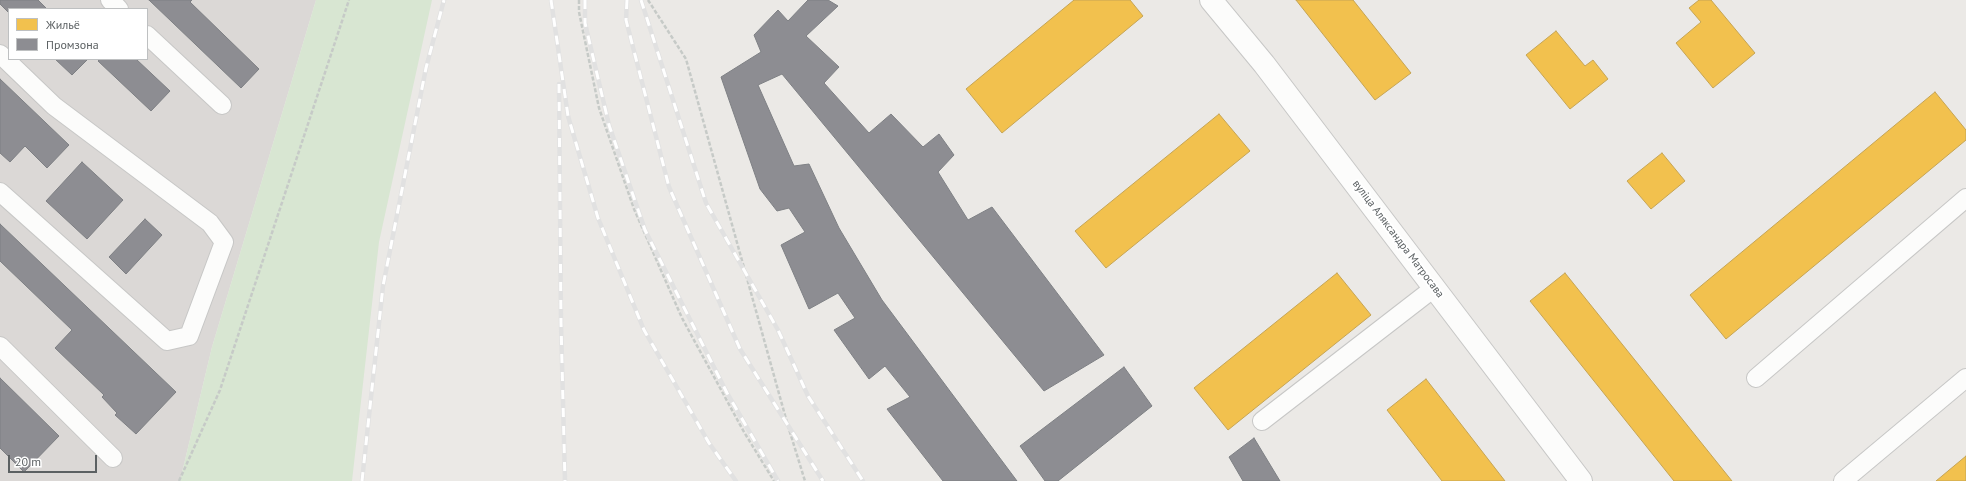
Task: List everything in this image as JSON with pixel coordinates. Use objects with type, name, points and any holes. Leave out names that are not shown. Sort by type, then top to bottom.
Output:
[{"type":"street","name":"вуліца Аляксандра Матросава","points":[[1211,0],[1264,64],[1581,481]]},
{"type":"lane","points":[[110,0],[118,8]]},
{"type":"lane","points":[[148,36],[222,105]]},
{"type":"lane","points":[[0,54],[54,106],[210,223],[224,242],[189,336],[167,341],[0,192]]},
{"type":"lane","points":[[1756,378],[1966,198]]},
{"type":"lane","points":[[1262,421],[1434,288]]},
{"type":"lane","points":[[0,346],[113,458]]},
{"type":"lane","points":[[1843,481],[1966,378]]},
{"type":"path","points":[[180,481],[220,390],[349,0]]},
{"type":"path","points":[[578,0],[579,12],[599,108],[634,209],[682,318],[744,432],[774,481]]},
{"type":"path","points":[[648,0],[686,59],[788,426],[805,481]]},
{"type":"shaded area","points":[[0,0],[316,0],[212,347],[180,481],[0,481]]},
{"type":"green space","points":[[316,0],[432,0],[379,242],[352,481],[180,481],[212,347]]},
{"type":"building: Жильё","points":[[1074,0],[1130,0],[1143,16],[1002,133],[966,89]]},
{"type":"building: Жильё","points":[[1296,0],[1353,0],[1411,73],[1375,100]]},
{"type":"building: Жильё","points":[[1699,0],[1711,0],[1755,53],[1713,88],[1676,43],[1701,22],[1689,8]]},
{"type":"building: Жильё","points":[[1556,31],[1585,66],[1593,60],[1608,79],[1570,109],[1526,55]]},
{"type":"building: Жильё","points":[[1935,92],[1966,130],[1966,140],[1726,339],[1690,295]]},
{"type":"building: Жильё","points":[[1219,114],[1250,151],[1106,268],[1075,231]]},
{"type":"building: Жильё","points":[[1662,153],[1685,181],[1651,209],[1627,181]]},
{"type":"building: Жильё","points":[[1337,273],[1371,315],[1228,430],[1194,388]]},
{"type":"building: Жильё","points":[[1565,273],[1732,481],[1674,481],[1530,301]]},
{"type":"building: Жильё","points":[[1426,379],[1505,481],[1442,481],[1387,410]]},
{"type":"building: Жильё","points":[[1966,456],[1966,481],[1936,481]]},
{"type":"building: Промзона","points":[[0,0],[38,0],[46,8],[8,8],[8,12],[0,4]]},
{"type":"building: Промзона","points":[[149,0],[192,0],[190,2],[259,69],[241,88]]},
{"type":"building: Промзона","points":[[808,0],[828,0],[838,6],[806,36],[839,67],[824,83],[869,133],[891,114],[923,147],[939,134],[954,155],[938,172],[968,220],[992,207],[1104,355],[1044,391],[782,74],[758,85],[794,166],[809,164],[839,228],[882,300],[1017,481],[943,481],[887,409],[910,397],[885,366],[869,379],[834,330],[855,318],[838,293],[809,309],[781,245],[805,232],[789,208],[777,211],[760,189],[721,77],[761,52],[754,35],[778,10],[788,21]]},
{"type":"building: Промзона","points":[[56,60],[87,60],[72,75]]},
{"type":"building: Промзона","points":[[137,60],[170,91],[151,111],[98,61]]},
{"type":"building: Промзона","points":[[0,79],[69,145],[47,168],[25,146],[10,162],[0,153]]},
{"type":"building: Промзона","points":[[82,162],[123,200],[87,239],[46,201]]},
{"type":"building: Промзона","points":[[145,219],[162,235],[126,274],[109,257]]},
{"type":"building: Промзона","points":[[0,224],[176,392],[136,434],[115,415],[117,413],[102,397],[104,395],[55,348],[72,330],[0,261]]},
{"type":"building: Промзона","points":[[1124,367],[1152,406],[1058,481],[1045,481],[1020,446]]},
{"type":"building: Промзона","points":[[0,378],[59,436],[24,472],[0,448]]},
{"type":"building: Промзона","points":[[1254,438],[1280,481],[1243,481],[1229,457]]},
{"type":"railway","points":[[362,481],[383,286],[426,68],[444,0]]},
{"type":"railway","points":[[551,0],[568,116],[598,218],[644,330],[709,443],[736,481]]},
{"type":"railway","points":[[585,0],[585,23],[609,125],[645,230],[727,393],[778,481]]},
{"type":"railway","points":[[627,0],[626,20],[669,187],[740,349],[823,481]]},
{"type":"railway","points":[[641,0],[706,203],[778,330],[808,396],[863,481]]},
{"type":"railway","points":[[559,84],[561,323],[565,481]]}]
